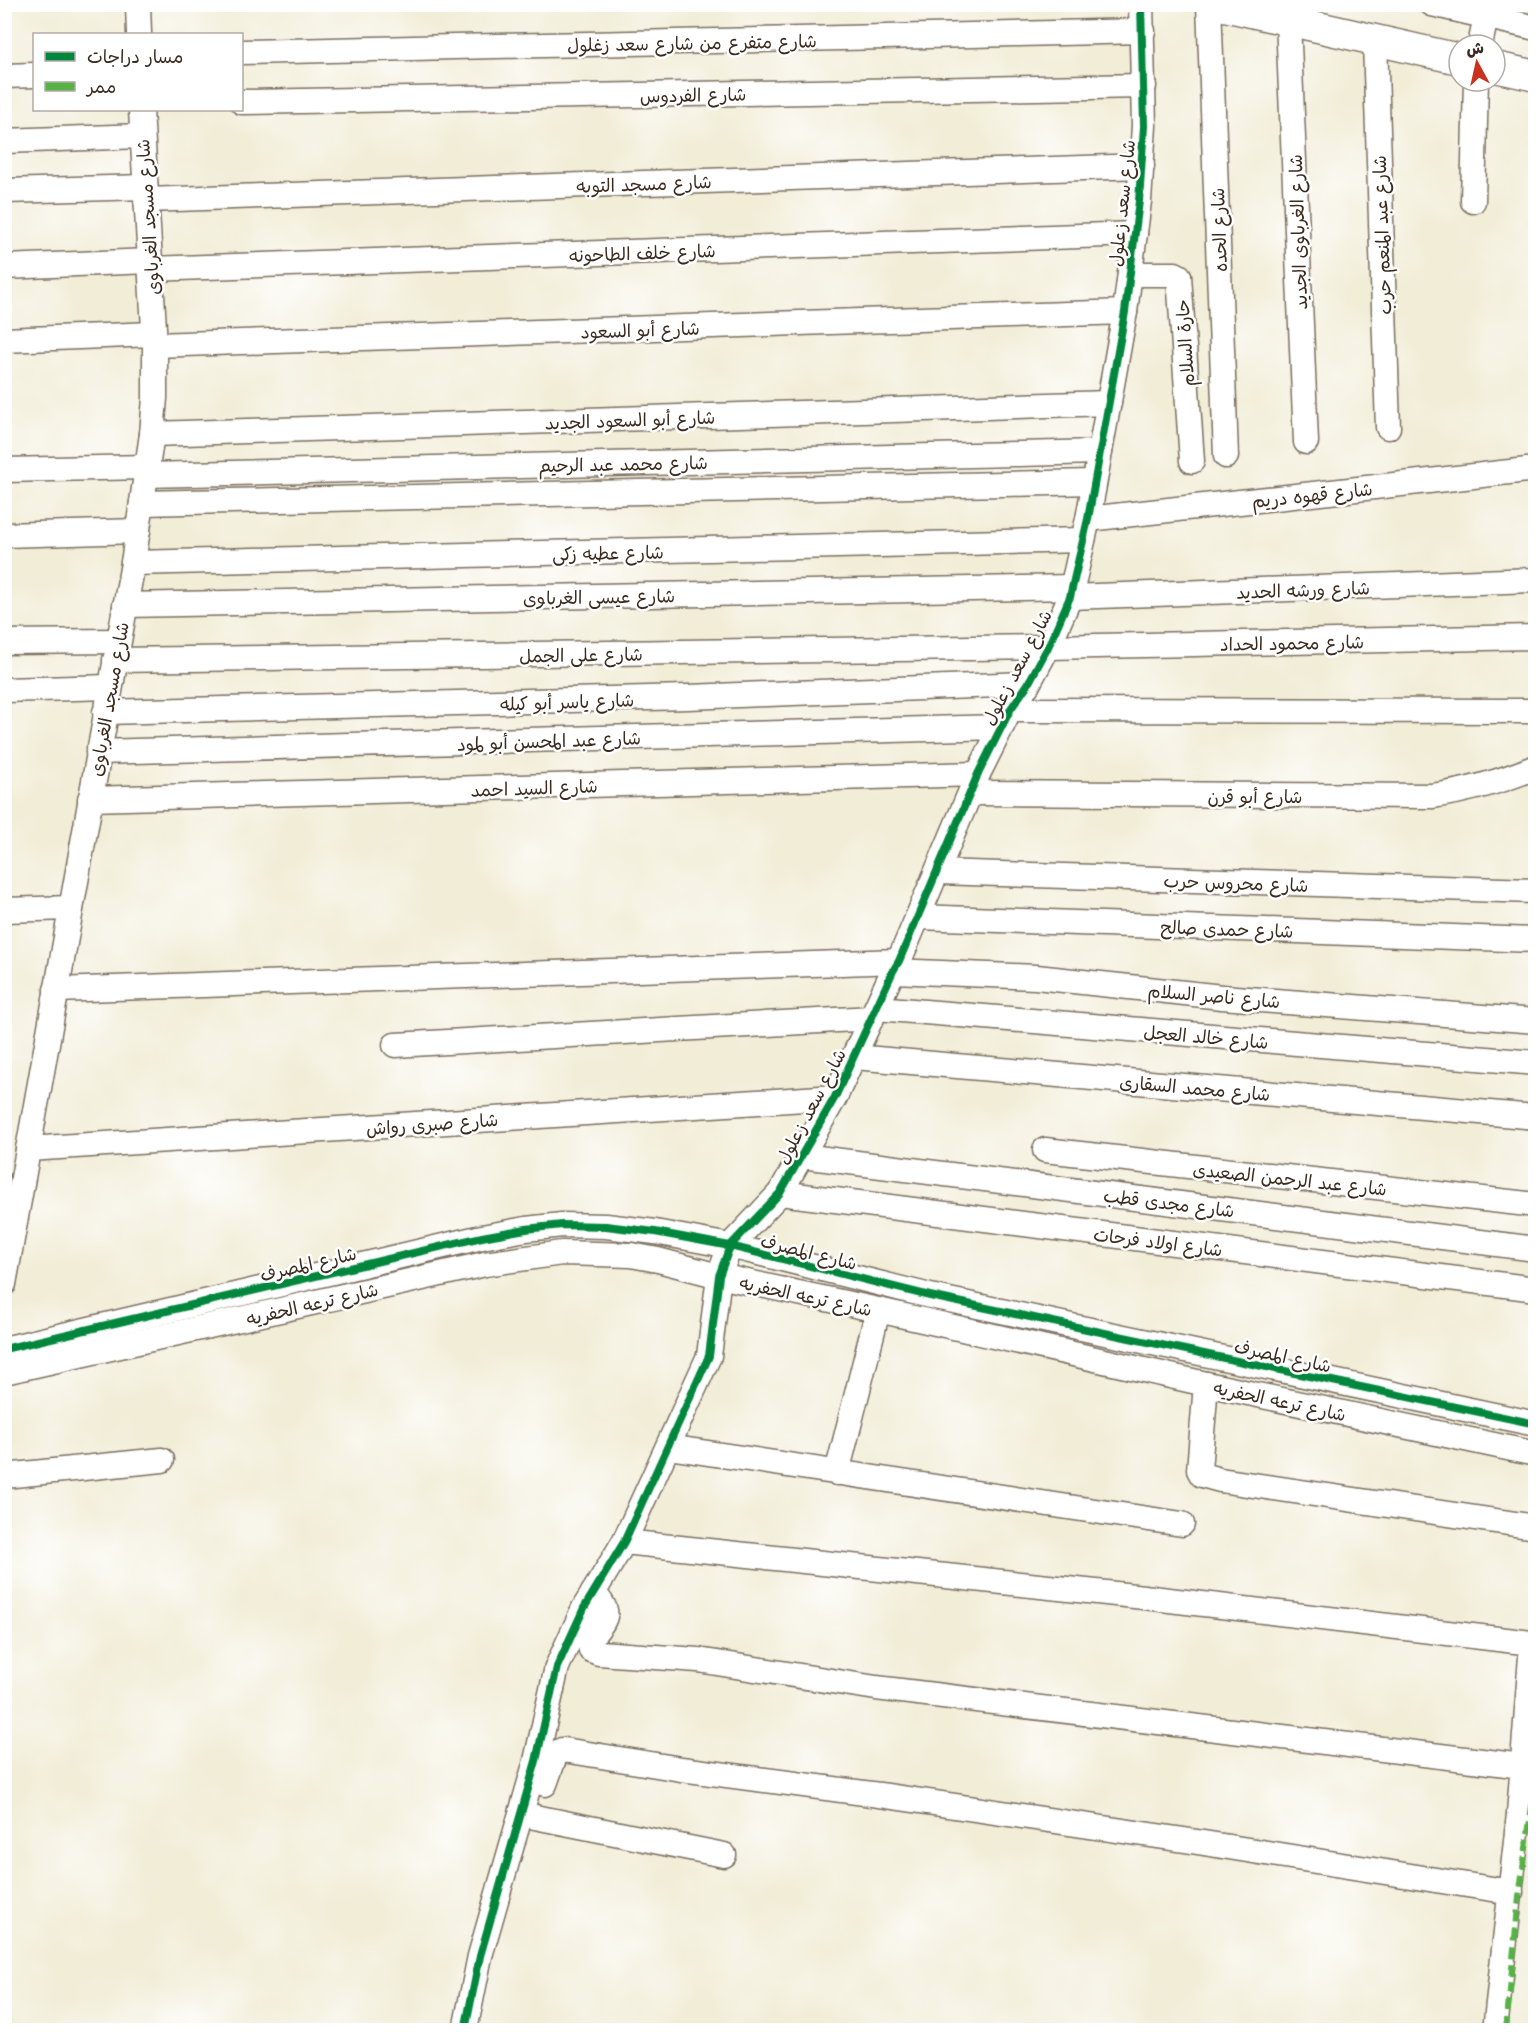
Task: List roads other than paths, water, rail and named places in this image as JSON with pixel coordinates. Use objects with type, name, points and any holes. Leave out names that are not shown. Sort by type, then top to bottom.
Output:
[{"type":"street","points":[[138,4],[138,33]]},
{"type":"street","name":"شارع سعد زعلول","points":[[730,1246],[780,1193],[836,1096],[918,917],[974,784],[1005,719],[1028,684],[1048,647],[1071,592],[1095,482],[1125,312],[1135,234],[1142,166],[1144,86],[1141,4]]},
{"type":"street","name":"شارع الحده","points":[[1209,4],[1226,456]]},
{"type":"street","points":[[1216,4],[1447,57]]},
{"type":"street","points":[[1432,4],[1536,28]]},
{"type":"street","points":[[1483,33],[1486,17]]},
{"type":"street","name":"شارع الغرباوى الجديد","points":[[1288,21],[1306,442]]},
{"type":"street","name":"شارع متفرع من شارع سعد زغلول","points":[[243,52],[1143,31]]},
{"type":"street","name":"شارع عبد المنعم حرب","points":[[1375,42],[1388,427]]},
{"type":"street","points":[[1507,70],[1536,76]]},
{"type":"street","points":[[4,76],[33,75]]},
{"type":"street","name":"شارع الفردوس","points":[[243,102],[1144,86]]},
{"type":"street","points":[[1473,201],[1476,93]]},
{"type":"street","name":"شارع مسجد الغرباوى","points":[[4,1284],[20,1158],[71,908],[133,563],[152,435],[155,398],[155,340],[141,111]]},
{"type":"street","points":[[4,141],[142,136]]},
{"type":"street","name":"شارع مسجد التوبه","points":[[4,191],[146,193],[1142,166]]},
{"type":"street","name":"شارع خلف الطاحونه","points":[[4,267],[150,265],[1135,234]]},
{"type":"street","name":"حارة السلام","points":[[1130,274],[1175,274],[1179,276],[1192,461]]},
{"type":"street","name":"شارع أبو السعود","points":[[4,340],[155,340],[1125,312]]},
{"type":"street","name":"شارع أبو السعود الجديد","points":[[152,435],[1109,403]]},
{"type":"street","name":"شارع محمد عبد الرحيم","points":[[4,470],[147,471],[1100,452]]},
{"type":"street","name":"شارع قهوه دريم","points":[[1085,529],[1536,469]]},
{"type":"street","points":[[142,503],[1095,482]]},
{"type":"street","name":"شارع عطيه زكى","points":[[133,563],[1085,529]]},
{"type":"street","points":[[4,534],[138,531]]},
{"type":"street","name":"شارع ورشه الحديد","points":[[1071,592],[1536,580]]},
{"type":"street","name":"شارع عيسى الغرباوى","points":[[125,605],[1071,592]]},
{"type":"street","name":"شارع محمود الحداد","points":[[1048,647],[1536,637]]},
{"type":"street","name":"شارع على الجمل","points":[[4,642],[116,651],[1048,647]]},
{"type":"street","name":"شارع ياسر أبو كيله","points":[[105,712],[688,697],[1028,684]]},
{"type":"street","points":[[4,690],[110,687]]},
{"type":"street","name":"شارع عبد المحسن أبو لمود","points":[[98,752],[1005,719],[1536,711]]},
{"type":"street","name":"شارع أبو قرن","points":[[974,784],[1432,796],[1480,787],[1536,767]]},
{"type":"street","name":"شارع السيد احمد","points":[[90,799],[974,784]]},
{"type":"street","name":"شارع محروس حرب","points":[[937,872],[1536,891]]},
{"type":"street","points":[[4,910],[71,908]]},
{"type":"street","name":"شارع حمدى صالح","points":[[918,917],[1536,940]]},
{"type":"street","name":"شارع ناصر السلام","points":[[56,990],[896,966],[1036,977],[1222,997],[1536,1020]]},
{"type":"street","name":"شارع خالد العجل","points":[[395,1045],[875,1013],[1536,1064]]},
{"type":"street","name":"شارع محمد السقارى","points":[[854,1057],[1536,1117]]},
{"type":"street","name":"شارع صبرى رواش","points":[[20,1158],[836,1096]]},
{"type":"street","name":"شارع عبد الرحمن الصعيدى","points":[[1045,1150],[1536,1205]]},
{"type":"street","name":"شارع مجدى قطب","points":[[802,1155],[1536,1249]]},
{"type":"street","name":"شارع اولاد فرحات","points":[[780,1193],[1536,1289]]},
{"type":"street","name":"شارع المصرف","points":[[4,1349],[471,1240],[526,1229],[562,1225],[606,1226],[655,1232],[730,1246],[930,1296],[1536,1424]]},
{"type":"street","points":[[528,1816],[536,1761],[557,1667],[571,1634],[624,1542],[709,1356],[719,1276],[730,1246]]},
{"type":"street","name":"شارع ترعه الحفريه","points":[[4,1372],[519,1258],[562,1253],[631,1255],[1206,1384],[1536,1454]]},
{"type":"street","points":[[837,1473],[878,1310]]},
{"type":"street","points":[[1206,1384],[1199,1470],[1202,1476],[1536,1527]]},
{"type":"street","points":[[668,1447],[1182,1524]]},
{"type":"street","points":[[4,1476],[162,1460]]},
{"type":"street","points":[[624,1542],[1132,1596],[1534,1635],[1511,1892],[1495,2031]]},
{"type":"street","points":[[593,1593],[606,1610],[606,1618],[589,1640],[591,1650],[599,1653],[698,1660],[876,1688],[1523,1766]]},
{"type":"street","points":[[465,2031],[480,1956],[528,1816],[553,1758],[561,1750],[1179,1839],[1511,1892]]},
{"type":"street","points":[[528,1816],[724,1855]]}]
